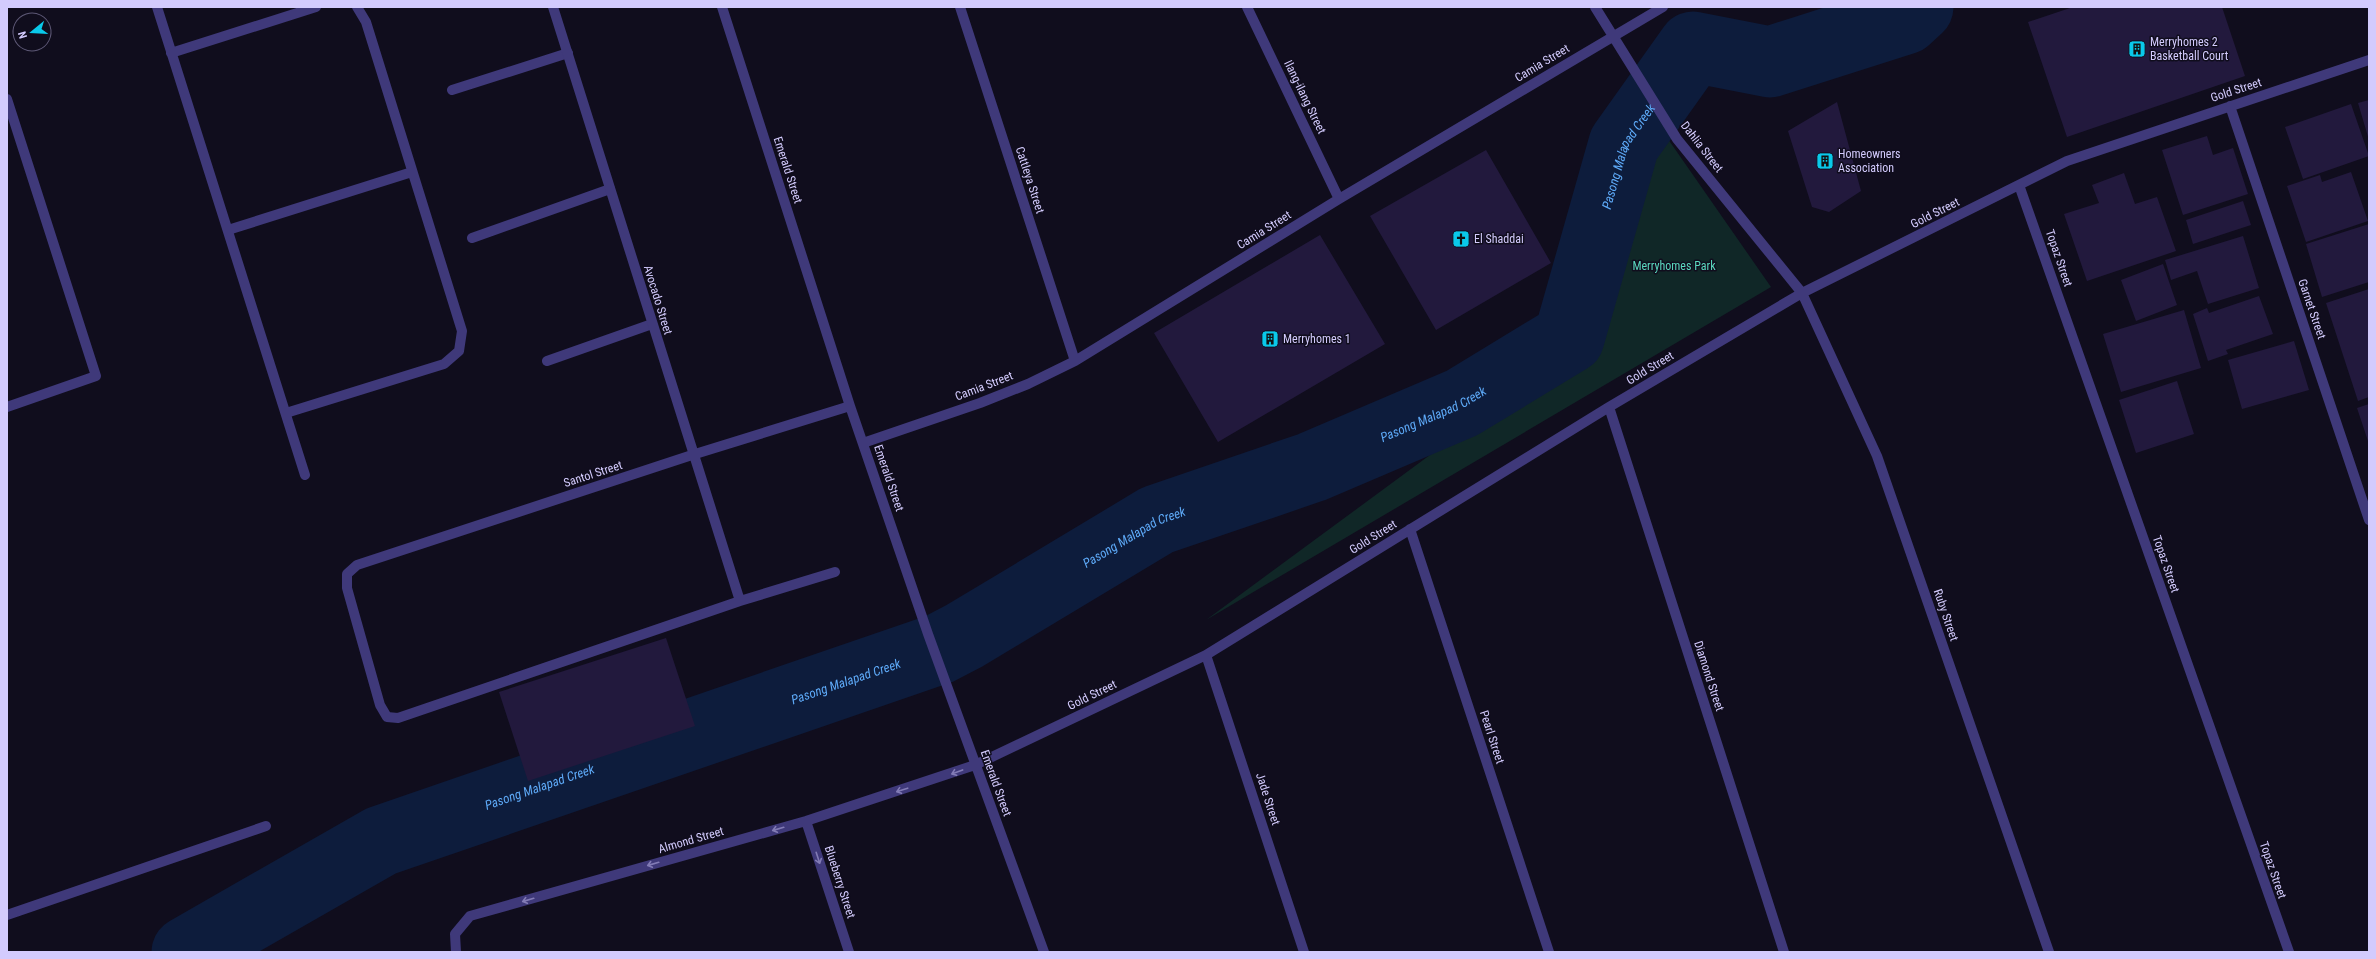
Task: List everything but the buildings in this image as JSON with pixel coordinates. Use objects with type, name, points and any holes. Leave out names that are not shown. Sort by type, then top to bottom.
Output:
[{"type":"street","points":[[157,7],[305,475]]},
{"type":"street","points":[[171,53],[316,7]]},
{"type":"street","points":[[286,413],[444,364],[459,351],[462,331],[366,22],[357,7]]},
{"type":"street","name":"Avocado Street","points":[[553,7],[692,455],[740,601]]},
{"type":"street","name":"Emerald Street","points":[[722,7],[850,406],[864,443],[941,671],[1044,952]]},
{"type":"street","name":"Cattleya Street","points":[[960,7],[1075,361]]},
{"type":"street","name":"Ilang-ilang Street","points":[[1247,7],[1339,199]]},
{"type":"street","name":"Dahlia Street","points":[[1595,7],[1612,37],[1677,139],[1802,294]]},
{"type":"street","name":"Camia Street","points":[[864,443],[980,403],[1028,384],[1075,361],[1339,199],[1663,7]]},
{"type":"street","points":[[452,90],[568,53]]},
{"type":"street","name":"Gold Street","points":[[939,778],[975,765],[1206,655],[1609,407],[1802,294],[2019,185],[2067,161],[2369,60]]},
{"type":"street","points":[[7,99],[96,376],[7,407]]},
{"type":"street","name":"Garnet Street","points":[[2230,106],[2369,520]]},
{"type":"street","points":[[228,230],[412,172]]},
{"type":"street","name":"Topaz Street","points":[[2019,185],[2288,952]]},
{"type":"street","points":[[472,238],[610,189]]},
{"type":"street","name":"Ruby Street","points":[[1802,294],[1877,456],[2049,952]]},
{"type":"street","points":[[548,361],[652,324]]},
{"type":"street","name":"Santol Street","points":[[740,601],[398,718],[387,717],[380,705],[347,588],[347,574],[358,565],[692,455],[850,406]]},
{"type":"street","name":"Diamond Street","points":[[1609,407],[1784,952]]},
{"type":"street","name":"Pearl Street","points":[[1410,529],[1549,952]]},
{"type":"street","points":[[740,601],[835,572]]},
{"type":"street","name":"Jade Street","points":[[1206,655],[1304,952]]},
{"type":"street","name":"Almond Street","points":[[456,952],[455,934],[470,916],[806,821],[939,778]]},
{"type":"street","name":"Blueberry Street","points":[[806,821],[849,952]]},
{"type":"street","points":[[7,916],[266,826]]},
{"type":"green space","name":"Merryhomes Park","points":[[1661,129],[1771,287],[1206,620],[1586,340],[1620,199],[1633,157]]},
{"type":"waterway","name":"Pasong Malapad Creek","points":[[187,952],[381,841],[939,649],[964,636],[1157,520],[1312,467],[1462,403],[1569,338],[1624,144],[1693,47],[1770,62],[1905,19],[1918,7]]},
{"type":"place","name":"Merryhomes 2 Basketball Court","points":[[2137,49]]},
{"type":"place","name":"Homeowners Association","points":[[1825,161]]},
{"type":"place","name":"El Shaddai","points":[[1461,239]]},
{"type":"place","name":"Merryhomes 1","points":[[1270,339]]}]
